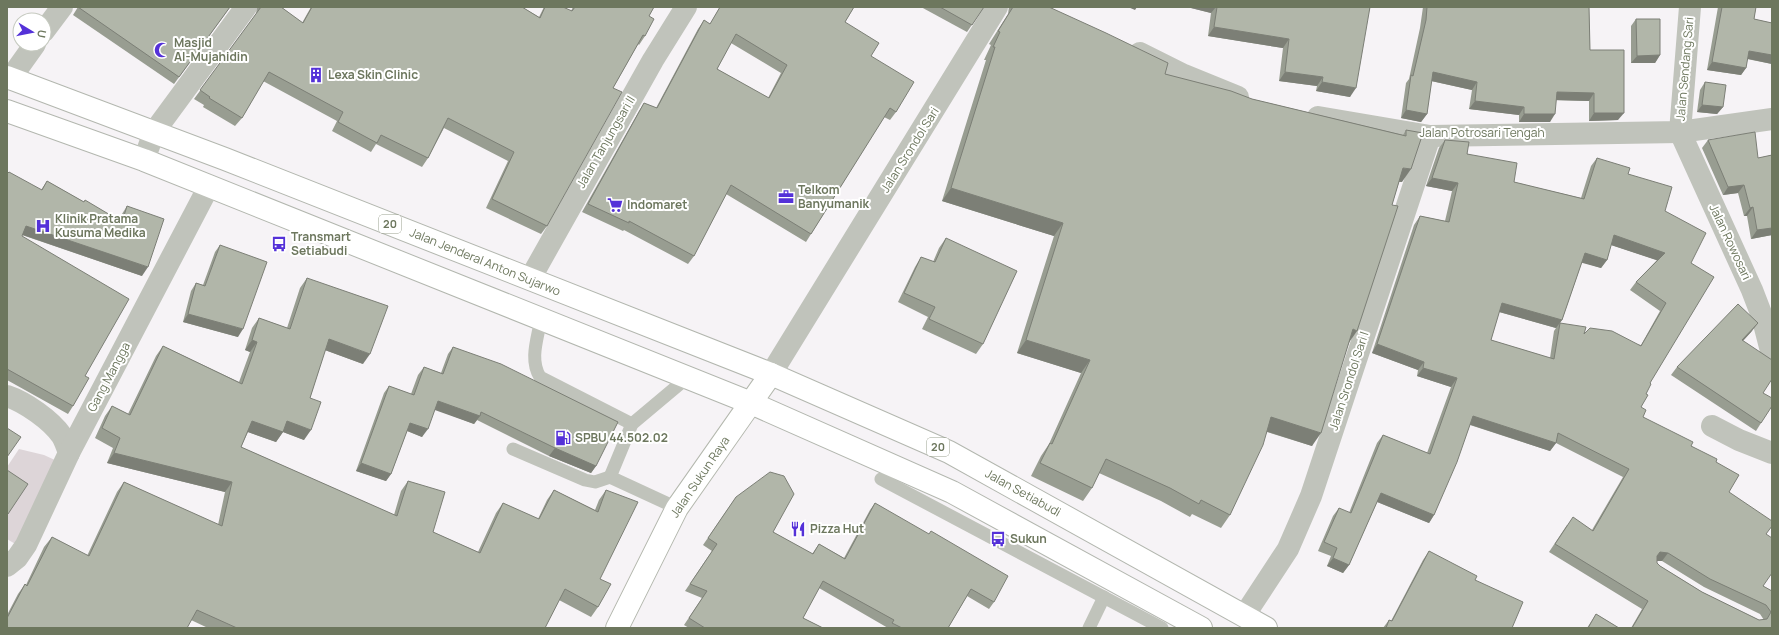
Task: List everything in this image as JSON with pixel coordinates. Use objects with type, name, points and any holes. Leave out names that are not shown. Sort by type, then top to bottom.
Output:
[{"type":"main road","name":"Jalan Jenderal Anton Sujarwo","points":[[8,78],[154,132],[772,374]]},
{"type":"main road","points":[[7,111],[144,160],[542,318],[751,403],[952,492],[1194,626]]},
{"type":"main road","name":"Jalan Sukun Raya","points":[[619,627],[677,508],[772,374]]},
{"type":"main road","name":"Jalan Setiabudi","points":[[772,374],[949,452],[1266,628]]},
{"type":"street","points":[[52,20],[62,7]]},
{"type":"street","points":[[144,160],[154,132],[246,7]]},
{"type":"street","name":"Jalan Tanjungsari II","points":[[530,279],[653,60],[686,7]]},
{"type":"street","name":"Jalan Srondol Sari","points":[[772,374],[998,7]]},
{"type":"street","name":"Jalan Sendang Sari","points":[[1680,132],[1690,7]]},
{"type":"street","points":[[1123,44],[1184,75],[1246,100],[1260,103]]},
{"type":"street","points":[[8,78],[29,52]]},
{"type":"street","name":"Jalan Potrosari Tengah","points":[[1298,112],[1430,136],[1680,132],[1772,120]]},
{"type":"street","name":"Jalan Rowosari","points":[[1680,132],[1752,290],[1762,316],[1772,355]]},
{"type":"street","name":"Jalan Srondol Sari I","points":[[1244,616],[1288,549],[1311,496],[1430,136]]},
{"type":"street","name":"Gang Mangga","points":[[7,566],[17,558],[26,545],[69,453],[209,186]]},
{"type":"street","points":[[7,396],[14,398],[52,423],[63,437],[69,453]]},
{"type":"street","points":[[1712,426],[1739,440],[1772,453]]},
{"type":"lane","points":[[542,318],[533,361],[535,369],[540,377],[632,424]]},
{"type":"lane","points":[[610,477],[632,424],[688,377]]},
{"type":"lane","points":[[513,449],[585,480],[596,482],[610,477],[677,508]]},
{"type":"lane","points":[[881,479],[1162,628]]},
{"type":"lane","points":[[1089,628],[1104,597]]},
{"type":"shaded area","points":[[19,449],[44,455],[57,461],[17,545],[7,539],[7,467]]},
{"type":"building","name":"Masjid Al-Mujahidin","points":[[78,7],[230,7],[179,77]]},
{"type":"building","points":[[261,7],[281,7],[303,23],[312,7],[522,7],[540,18],[545,7],[563,7],[572,11],[575,7],[654,7],[649,16],[654,19],[645,36],[643,35],[613,88],[622,92],[547,226],[492,199],[514,152],[448,118],[428,158],[381,135],[377,143],[338,122],[343,112],[269,72],[242,118],[209,98],[210,97],[200,90]]},
{"type":"building","points":[[720,7],[854,7],[845,22],[879,43],[871,56],[914,82],[896,112],[890,108],[811,234],[731,185],[694,256],[629,221],[629,223],[588,204],[644,103],[657,108],[704,20],[710,24]],"holes":[[[736,34],[787,65],[769,98],[717,69]]]},
{"type":"building","points":[[940,7],[984,7],[972,25]]},
{"type":"building","points":[[1013,7],[1049,7],[1168,63],[1165,74],[1231,91],[1252,99],[1406,136],[1406,130],[1423,133],[1411,169],[1403,168],[1392,205],[1398,206],[1357,331],[1353,329],[1321,433],[1271,417],[1263,445],[1230,515],[1201,500],[1199,504],[1170,488],[1106,459],[1092,488],[1040,463],[1050,443],[1052,444],[1090,360],[1026,340],[1063,223],[951,188],[995,47],[993,47],[1000,32],[998,31]]},
{"type":"building","points":[[1217,7],[1370,7],[1356,88],[1322,82],[1323,77],[1285,72],[1289,39],[1214,27]]},
{"type":"building","points":[[1427,7],[1589,7],[1590,50],[1624,50],[1624,113],[1594,113],[1594,93],[1557,92],[1555,114],[1524,114],[1524,107],[1475,101],[1477,82],[1433,72],[1427,114],[1406,110],[1411,75],[1413,76],[1426,20]]},
{"type":"building","points":[[1722,7],[1756,7],[1754,19],[1772,23],[1772,55],[1749,51],[1746,68],[1712,62]]},
{"type":"building","points":[[1636,19],[1660,19],[1660,55],[1637,56]]},
{"type":"building","points":[[1705,82],[1726,85],[1723,107],[1702,105]]},
{"type":"building","points":[[1755,132],[1758,158],[1772,155],[1772,228],[1757,230],[1753,207],[1750,208],[1744,185],[1728,187],[1708,140]]},
{"type":"building","points":[[1445,140],[1469,142],[1467,154],[1517,163],[1514,182],[1584,199],[1597,158],[1630,168],[1628,174],[1672,187],[1665,211],[1706,233],[1691,263],[1714,277],[1650,383],[1651,384],[1646,394],[1648,395],[1641,407],[1646,410],[1643,417],[1693,442],[1691,446],[1717,459],[1716,462],[1739,475],[1729,492],[1772,521],[1772,526],[1766,534],[1772,538],[1772,573],[1763,586],[1772,591],[1772,628],[1632,628],[1648,601],[1555,544],[1573,517],[1593,531],[1629,469],[1558,433],[1556,443],[1473,416],[1457,462],[1434,515],[1381,493],[1349,565],[1333,558],[1337,548],[1324,542],[1339,508],[1351,513],[1383,435],[1430,454],[1457,378],[1423,368],[1424,362],[1377,344],[1420,216],[1449,222],[1458,183],[1432,178]],"holes":[[[1614,235],[1665,253],[1636,282],[1666,303],[1641,346],[1612,331],[1590,328],[1584,334],[1586,327],[1560,323],[1554,359],[1491,340],[1502,303],[1562,320],[1585,253],[1607,260]],[[1660,552],[1668,553],[1710,579],[1766,605],[1771,612],[1767,619],[1759,620],[1702,592],[1660,566],[1657,563],[1657,556]]]},
{"type":"building","points":[[9,172],[42,190],[47,181],[84,202],[85,200],[122,222],[127,206],[164,219],[148,267],[26,226],[22,236],[129,299],[85,376],[89,378],[73,406],[7,369],[7,174]]},
{"type":"building","points":[[946,238],[1017,271],[983,344],[929,319],[935,307],[904,293],[921,257],[935,262]]},
{"type":"building","points":[[220,245],[267,262],[243,329],[188,314],[196,283],[205,286]]},
{"type":"building","points":[[307,278],[388,306],[370,354],[329,339],[310,398],[321,402],[311,430],[287,421],[283,432],[252,421],[241,447],[397,516],[408,481],[445,492],[433,532],[480,553],[503,503],[539,519],[554,490],[598,512],[606,490],[638,502],[600,579],[611,584],[598,607],[565,589],[545,628],[237,628],[197,610],[187,628],[7,628],[7,618],[25,584],[27,586],[52,537],[89,556],[124,482],[222,526],[232,482],[114,453],[120,438],[102,428],[112,406],[130,415],[163,346],[242,384],[257,342],[252,340],[259,318],[290,329]]},
{"type":"building","points":[[1738,304],[1758,323],[1742,340],[1772,360],[1772,379],[1763,393],[1772,398],[1772,406],[1761,423],[1677,367]]},
{"type":"building","points":[[453,347],[501,364],[618,422],[596,466],[481,412],[480,416],[438,401],[428,429],[410,423],[391,474],[361,463],[389,386],[414,395],[424,367],[443,374]]},
{"type":"building","points":[[7,428],[21,437],[7,457]]},
{"type":"building","points":[[7,470],[28,484],[8,514],[7,513]]},
{"type":"building","points":[[770,472],[784,476],[794,494],[773,532],[813,554],[819,544],[845,559],[875,503],[929,534],[931,531],[1008,576],[994,602],[971,589],[948,628],[902,628],[892,623],[894,620],[823,581],[803,618],[823,628],[705,628],[689,618],[707,591],[690,584],[717,544],[708,538],[736,497]]},
{"type":"building","points":[[1429,551],[1477,576],[1475,580],[1523,602],[1512,628],[1386,628],[1389,620],[1392,621]]},
{"type":"building","points":[[1596,614],[1619,628],[1588,628]]},
{"type":"place","name":"Masjid Al-Mujahidin","points":[[162,50]]},
{"type":"place","name":"Lexa Skin Clinic","points":[[316,75]]},
{"type":"place","name":"Telkom Banyumanik","points":[[786,197]]},
{"type":"place","name":"Indomaret","points":[[615,205]]},
{"type":"place","name":"Klinik Pratama Kusuma Medika","points":[[43,226]]},
{"type":"place","name":"Transmart Setiabudi","points":[[279,244]]},
{"type":"place","name":"SPBU 44.502.02","points":[[563,438]]},
{"type":"place","name":"Pizza Hut","points":[[798,529]]},
{"type":"place","name":"Sukun","points":[[998,539]]}]
